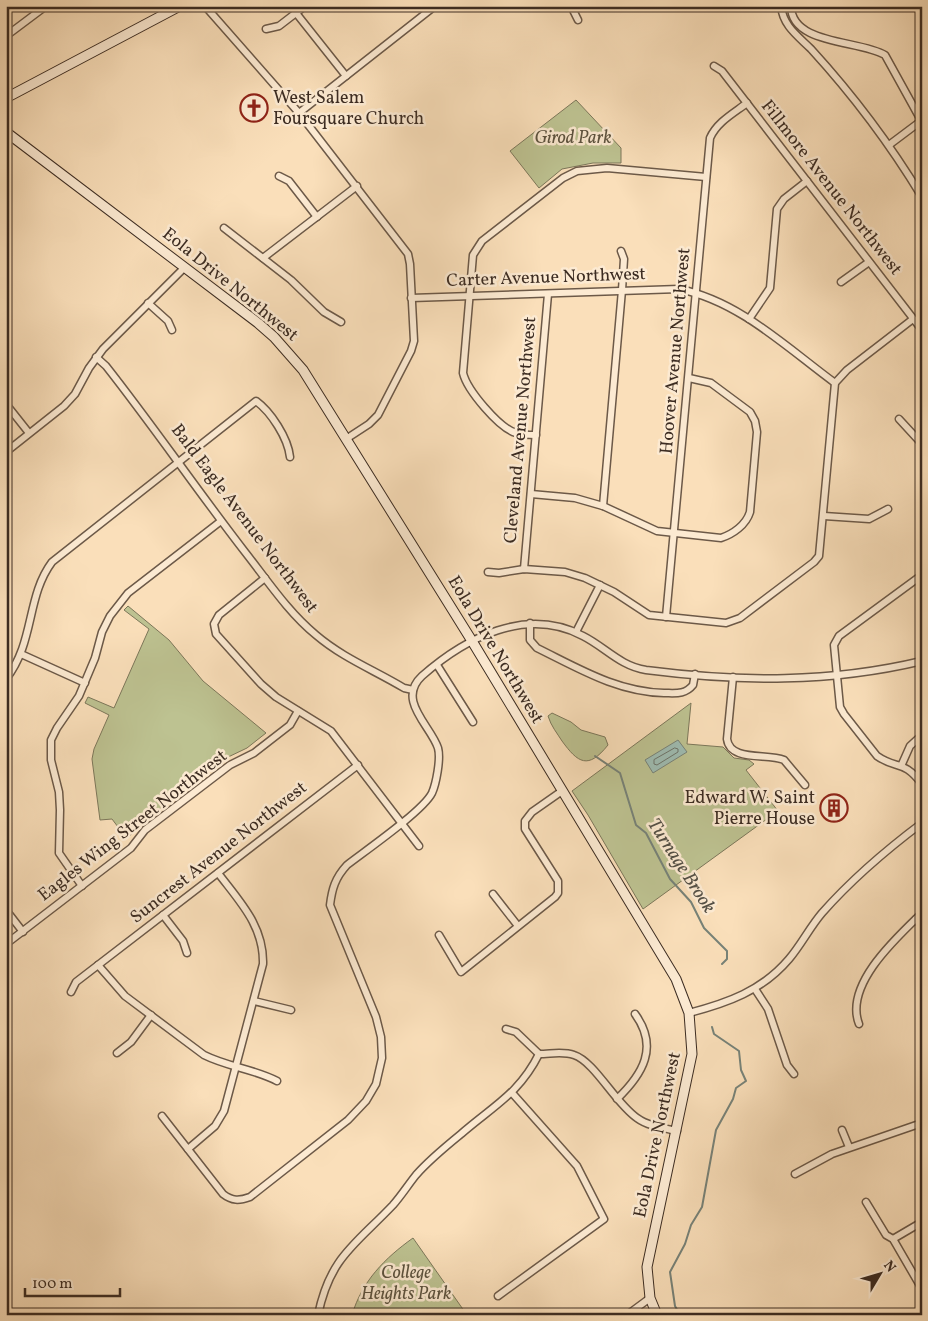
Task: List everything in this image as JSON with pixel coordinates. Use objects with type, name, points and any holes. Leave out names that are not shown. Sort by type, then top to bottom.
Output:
[{"type":"main road","points":[[6,98],[180,6]]},
{"type":"main road","name":"Eola Drive Northwest","points":[[6,132],[258,323],[285,349],[310,380],[472,641],[673,973],[689,1013],[692,1030],[692,1060],[649,1257],[647,1276],[650,1298],[657,1315]]},
{"type":"street","points":[[6,36],[46,6]]},
{"type":"street","points":[[205,6],[298,113],[357,186],[408,254],[414,341],[411,350],[378,415],[369,424],[346,438]]},
{"type":"street","points":[[266,29],[279,26],[305,6]]},
{"type":"street","points":[[298,113],[436,6]]},
{"type":"street","points":[[571,6],[578,20]]},
{"type":"street","points":[[781,6],[782,15],[792,31],[833,73],[889,145],[922,197]]},
{"type":"street","points":[[791,6],[795,20],[803,30],[815,36],[864,47],[885,55],[922,121],[889,145]]},
{"type":"street","points":[[296,13],[346,76]]},
{"type":"street","name":"Fillmore Avenue Northwest","points":[[714,66],[722,71],[922,330]]},
{"type":"street","name":"Hoover Avenue Northwest","points":[[666,617],[710,138],[714,130],[747,104]]},
{"type":"street","points":[[536,436],[516,433],[507,429],[469,390],[465,381],[463,373],[474,255],[482,241],[563,178],[577,170],[607,168],[706,177]]},
{"type":"street","points":[[279,176],[289,182],[317,217]]},
{"type":"street","points":[[749,319],[770,288],[777,209],[784,199],[807,181]]},
{"type":"street","points":[[263,258],[357,186]]},
{"type":"street","points":[[224,228],[291,280],[324,312],[341,322]]},
{"type":"street","points":[[603,506],[622,290],[624,259],[621,251]]},
{"type":"street","points":[[841,282],[869,262]]},
{"type":"street","points":[[6,452],[70,400],[96,357],[185,268]]},
{"type":"street","name":"Carter Avenue Northwest","points":[[411,298],[661,288],[696,292],[717,300],[749,319],[835,383]]},
{"type":"street","name":"Cleveland Avenue Northwest","points":[[524,569],[548,294]]},
{"type":"street","points":[[148,303],[168,320],[172,330]]},
{"type":"street","points":[[488,572],[499,573],[524,569],[566,572],[600,585],[649,615],[726,623],[740,618],[814,562],[821,550],[835,383],[847,370],[913,319]]},
{"type":"street","name":"Bald Eagle Avenue Northwest","points":[[96,357],[106,366],[156,430],[177,463],[291,611],[322,640],[366,669],[414,690]]},
{"type":"street","points":[[530,494],[575,498],[603,506],[657,531],[675,534],[721,538],[745,522],[750,512],[757,432],[755,421],[750,412],[711,383],[689,378]]},
{"type":"street","points":[[6,679],[21,654],[31,622],[38,587],[52,562],[256,401],[262,406],[289,445],[290,457]]},
{"type":"street","points":[[6,404],[29,433]]},
{"type":"street","points":[[899,419],[922,444]]},
{"type":"street","points":[[824,516],[869,519],[888,509]]},
{"type":"street","points":[[82,886],[59,853],[59,792],[50,750],[52,740],[57,728],[79,696],[102,632],[110,616],[128,593],[221,521]]},
{"type":"street","points":[[922,575],[835,640],[840,707],[844,714],[877,756],[884,761],[902,764],[922,784]]},
{"type":"street","points":[[265,578],[219,615],[214,624],[216,634],[246,670],[276,697],[332,732],[419,846]]},
{"type":"street","points":[[576,632],[600,585]]},
{"type":"street","points":[[530,623],[530,640],[537,648],[624,688],[644,692],[683,692],[692,685],[695,674]]},
{"type":"street","points":[[162,1116],[223,1194],[230,1200],[241,1200],[250,1197],[348,1120],[366,1102],[376,1084],[380,1069],[381,1037],[376,1017],[330,905],[332,888],[338,875],[424,804],[431,794],[439,758],[438,746],[413,702],[414,690],[421,677],[472,641],[506,626],[530,623],[554,626],[576,632],[614,658],[634,667],[695,674],[798,680],[872,672],[922,661]]},
{"type":"street","points":[[21,654],[85,683]]},
{"type":"street","points":[[438,665],[473,722]]},
{"type":"street","points":[[733,677],[727,740],[729,747],[737,753],[784,760],[805,785]]},
{"type":"street","name":"Eagles Wing Street Northwest","points":[[6,944],[131,848],[145,830],[199,788],[230,765],[254,754],[290,725],[298,711]]},
{"type":"street","points":[[902,764],[910,746],[922,735]]},
{"type":"street","name":"Suncrest Avenue Northwest","points":[[71,992],[76,982],[358,765]]},
{"type":"street","points":[[439,935],[461,972],[558,894],[558,881],[525,829],[525,821],[532,812],[562,791]]},
{"type":"street","points":[[689,1013],[726,1002],[755,989],[789,959],[822,914],[855,879],[889,847],[922,823]]},
{"type":"street","points":[[188,1149],[215,1126],[224,1111],[263,964],[261,939],[251,917],[218,873]]},
{"type":"street","points":[[493,894],[518,926]]},
{"type":"street","points":[[6,910],[22,932]]},
{"type":"street","points":[[859,1024],[854,1008],[858,990],[866,977],[922,913]]},
{"type":"street","points":[[163,915],[183,941],[187,953]]},
{"type":"street","points":[[916,919],[922,926]]},
{"type":"street","points":[[98,965],[125,996],[204,1055],[218,1062],[265,1075],[278,1081]]},
{"type":"street","points":[[755,989],[768,1009],[787,1065],[794,1074]]},
{"type":"street","points":[[254,1001],[291,1010]]},
{"type":"street","points":[[617,1098],[637,1078],[645,1060],[646,1038],[644,1026],[635,1014]]},
{"type":"street","points":[[117,1053],[131,1042],[151,1015]]},
{"type":"street","points":[[506,1029],[516,1032],[539,1054],[564,1052],[575,1055],[588,1064],[637,1118],[677,1131]]},
{"type":"street","points":[[318,1315],[327,1281],[336,1263],[348,1247],[394,1204],[417,1174],[444,1148],[513,1094],[529,1073],[539,1054]]},
{"type":"street","points":[[498,1296],[604,1219],[577,1166],[513,1094]]},
{"type":"street","points":[[796,1174],[849,1147],[922,1123]]},
{"type":"street","points":[[842,1130],[849,1147]]},
{"type":"street","points":[[866,1202],[886,1235],[893,1239],[922,1289]]},
{"type":"street","points":[[893,1239],[922,1222]]},
{"type":"street","points":[[627,1315],[650,1298]]},
{"type":"green space","name":"Girod Park","points":[[576,100],[621,148],[621,163],[593,163],[562,169],[539,188],[510,151]]},
{"type":"green space","points":[[128,606],[169,640],[203,681],[266,733],[247,748],[224,759],[141,823],[127,839],[112,819],[100,820],[92,759],[94,749],[109,715],[85,703],[88,697],[114,708],[149,629],[124,610]]},
{"type":"green space","points":[[691,703],[687,744],[723,747],[734,758],[749,760],[754,764],[746,770],[778,811],[643,909],[572,791]]},
{"type":"green space","points":[[552,713],[571,722],[581,730],[605,737],[608,745],[601,753],[589,761],[578,759],[568,749],[552,726],[548,716]]},
{"type":"green space","name":"College Heights Park","points":[[413,1238],[467,1315],[352,1315],[368,1281],[384,1262]]},
{"type":"water","points":[[678,740],[687,752],[653,773],[645,760]]},
{"type":"waterway","name":"Turnage Brook","points":[[595,756],[620,773],[636,825],[646,833],[670,879],[691,902],[704,928],[727,951],[727,959],[722,964]]},
{"type":"waterway","name":"Turnage Brook","points":[[680,1315],[675,1306],[670,1272],[685,1244],[691,1225],[702,1207],[716,1130],[733,1099],[736,1088],[746,1081],[741,1070],[739,1051],[714,1034],[712,1027]]},
{"type":"place","name":"West Salem Foursquare Church","points":[[254,108]]},
{"type":"place","name":"Edward W. Saint Pierre House","points":[[834,808]]}]
